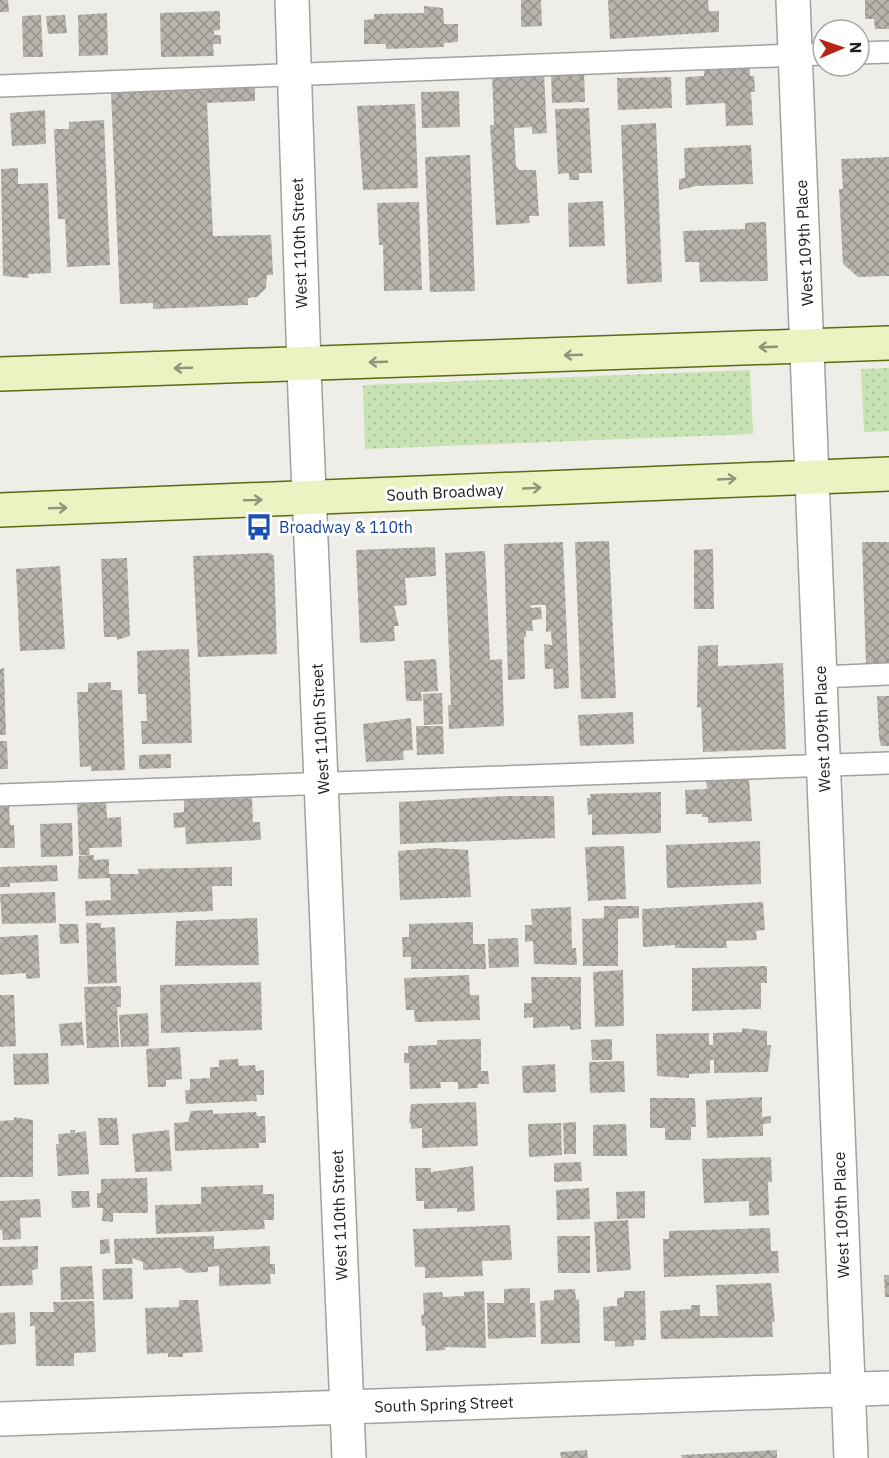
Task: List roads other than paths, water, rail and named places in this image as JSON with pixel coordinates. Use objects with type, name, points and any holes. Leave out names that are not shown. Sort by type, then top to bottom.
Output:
[{"type":"main road","points":[[0,374],[889,343]]},
{"type":"main road","name":"South Broadway","points":[[0,510],[813,475],[889,474]]},
{"type":"street","name":"West 110th Street","points":[[292,0],[303,364],[349,1458]]},
{"type":"street","name":"West 109th Place","points":[[793,0],[809,55],[808,346],[851,1458]]},
{"type":"street","name":"South Spring Street","points":[[0,1419],[889,1388]]},
{"type":"lane","points":[[871,53],[889,52]]},
{"type":"lane","points":[[0,86],[809,55]]},
{"type":"lane","points":[[820,677],[889,674]]},
{"type":"lane","points":[[0,795],[889,764]]},
{"type":"place","name":"Broadway & 110th","points":[[259,527]]}]
